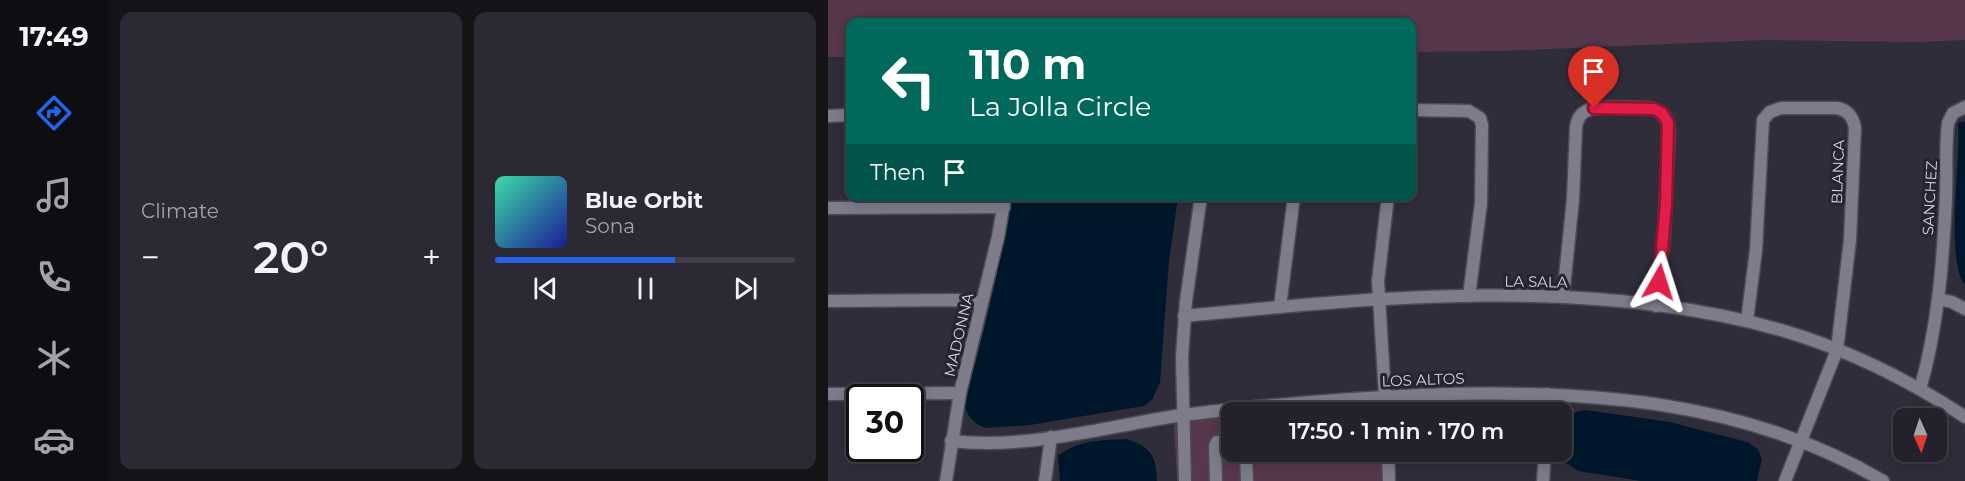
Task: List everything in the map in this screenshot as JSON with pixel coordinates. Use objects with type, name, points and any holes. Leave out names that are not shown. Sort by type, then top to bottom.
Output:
[{"type":"street","name":"SANCHEZ","points":[[1920,389],[1938,299],[1944,226],[1948,123],[1953,113],[1965,107]]},
{"type":"street","points":[[1563,297],[1578,120],[1584,112],[1594,108],[1649,108],[1662,113],[1669,130],[1664,236],[1656,306]]},
{"type":"street","name":"BLANCA","points":[[1747,321],[1759,218],[1763,120],[1770,112],[1782,108],[1841,108],[1850,114],[1855,128],[1850,240],[1837,350],[1785,481]]},
{"type":"street","points":[[1416,110],[1469,111],[1480,118],[1482,125],[1480,203],[1469,296]]},
{"type":"street","points":[[828,116],[846,115]]},
{"type":"street","points":[[1185,481],[1182,416],[1184,316],[1200,201]]},
{"type":"street","points":[[1280,307],[1293,201]]},
{"type":"street","points":[[1385,402],[1378,272],[1387,201]]},
{"type":"street","points":[[828,208],[1005,202]]},
{"type":"street","name":"MADONNA","points":[[946,481],[960,393],[1005,202]]},
{"type":"street","name":"LA SALA","points":[[1184,316],[1434,296],[1563,297],[1656,306],[1747,321],[1781,330],[1837,350],[1920,389],[1965,417]]},
{"type":"street","points":[[1938,299],[1952,302],[1965,309]]},
{"type":"street","points":[[828,301],[956,300],[981,303]]},
{"type":"street","points":[[828,394],[960,393]]},
{"type":"street","name":"LOS ALTOS","points":[[951,441],[996,444],[1182,416],[1287,404],[1486,393],[1548,394],[1627,400],[1690,409],[1758,425],[1801,440],[1883,481]]},
{"type":"street","points":[[1548,394],[1548,402]]},
{"type":"street","points":[[1045,481],[1051,437]]},
{"type":"street","points":[[1216,481],[1215,446],[1217,442],[1221,442]]},
{"type":"street","points":[[1246,462],[1246,481]]},
{"type":"street","points":[[1388,462],[1389,481]]},
{"type":"street","points":[[1543,481],[1544,462]]},
{"type":"shaded area","points":[[828,0],[1965,0],[1965,40],[1919,42],[1764,40],[1501,51],[1416,52],[1416,18],[846,18],[846,57],[828,57]]},
{"type":"shaded area","points":[[1382,393],[1383,402],[1271,402]]},
{"type":"shaded area","points":[[1221,406],[1221,462],[1388,462],[1389,481],[1177,481],[1173,410]]},
{"type":"water","points":[[1965,121],[1965,285],[1959,273],[1956,255],[1955,208],[1958,123]]},
{"type":"water","points":[[1008,201],[1177,201],[1169,261],[1160,382],[1152,400],[1144,406],[1030,425],[985,428],[974,422],[968,414],[962,395],[972,373],[995,282]]},
{"type":"water","points":[[1586,410],[1670,422],[1747,442],[1758,449],[1762,459],[1757,481],[1641,481],[1578,471],[1565,462],[1572,462],[1572,415]]},
{"type":"water","points":[[1126,439],[1141,445],[1150,453],[1155,465],[1157,481],[1060,481],[1058,455],[1083,443]]},
{"type":"route","points":[[1594,108],[1654,109],[1662,113],[1668,123],[1668,175],[1659,282]]}]
